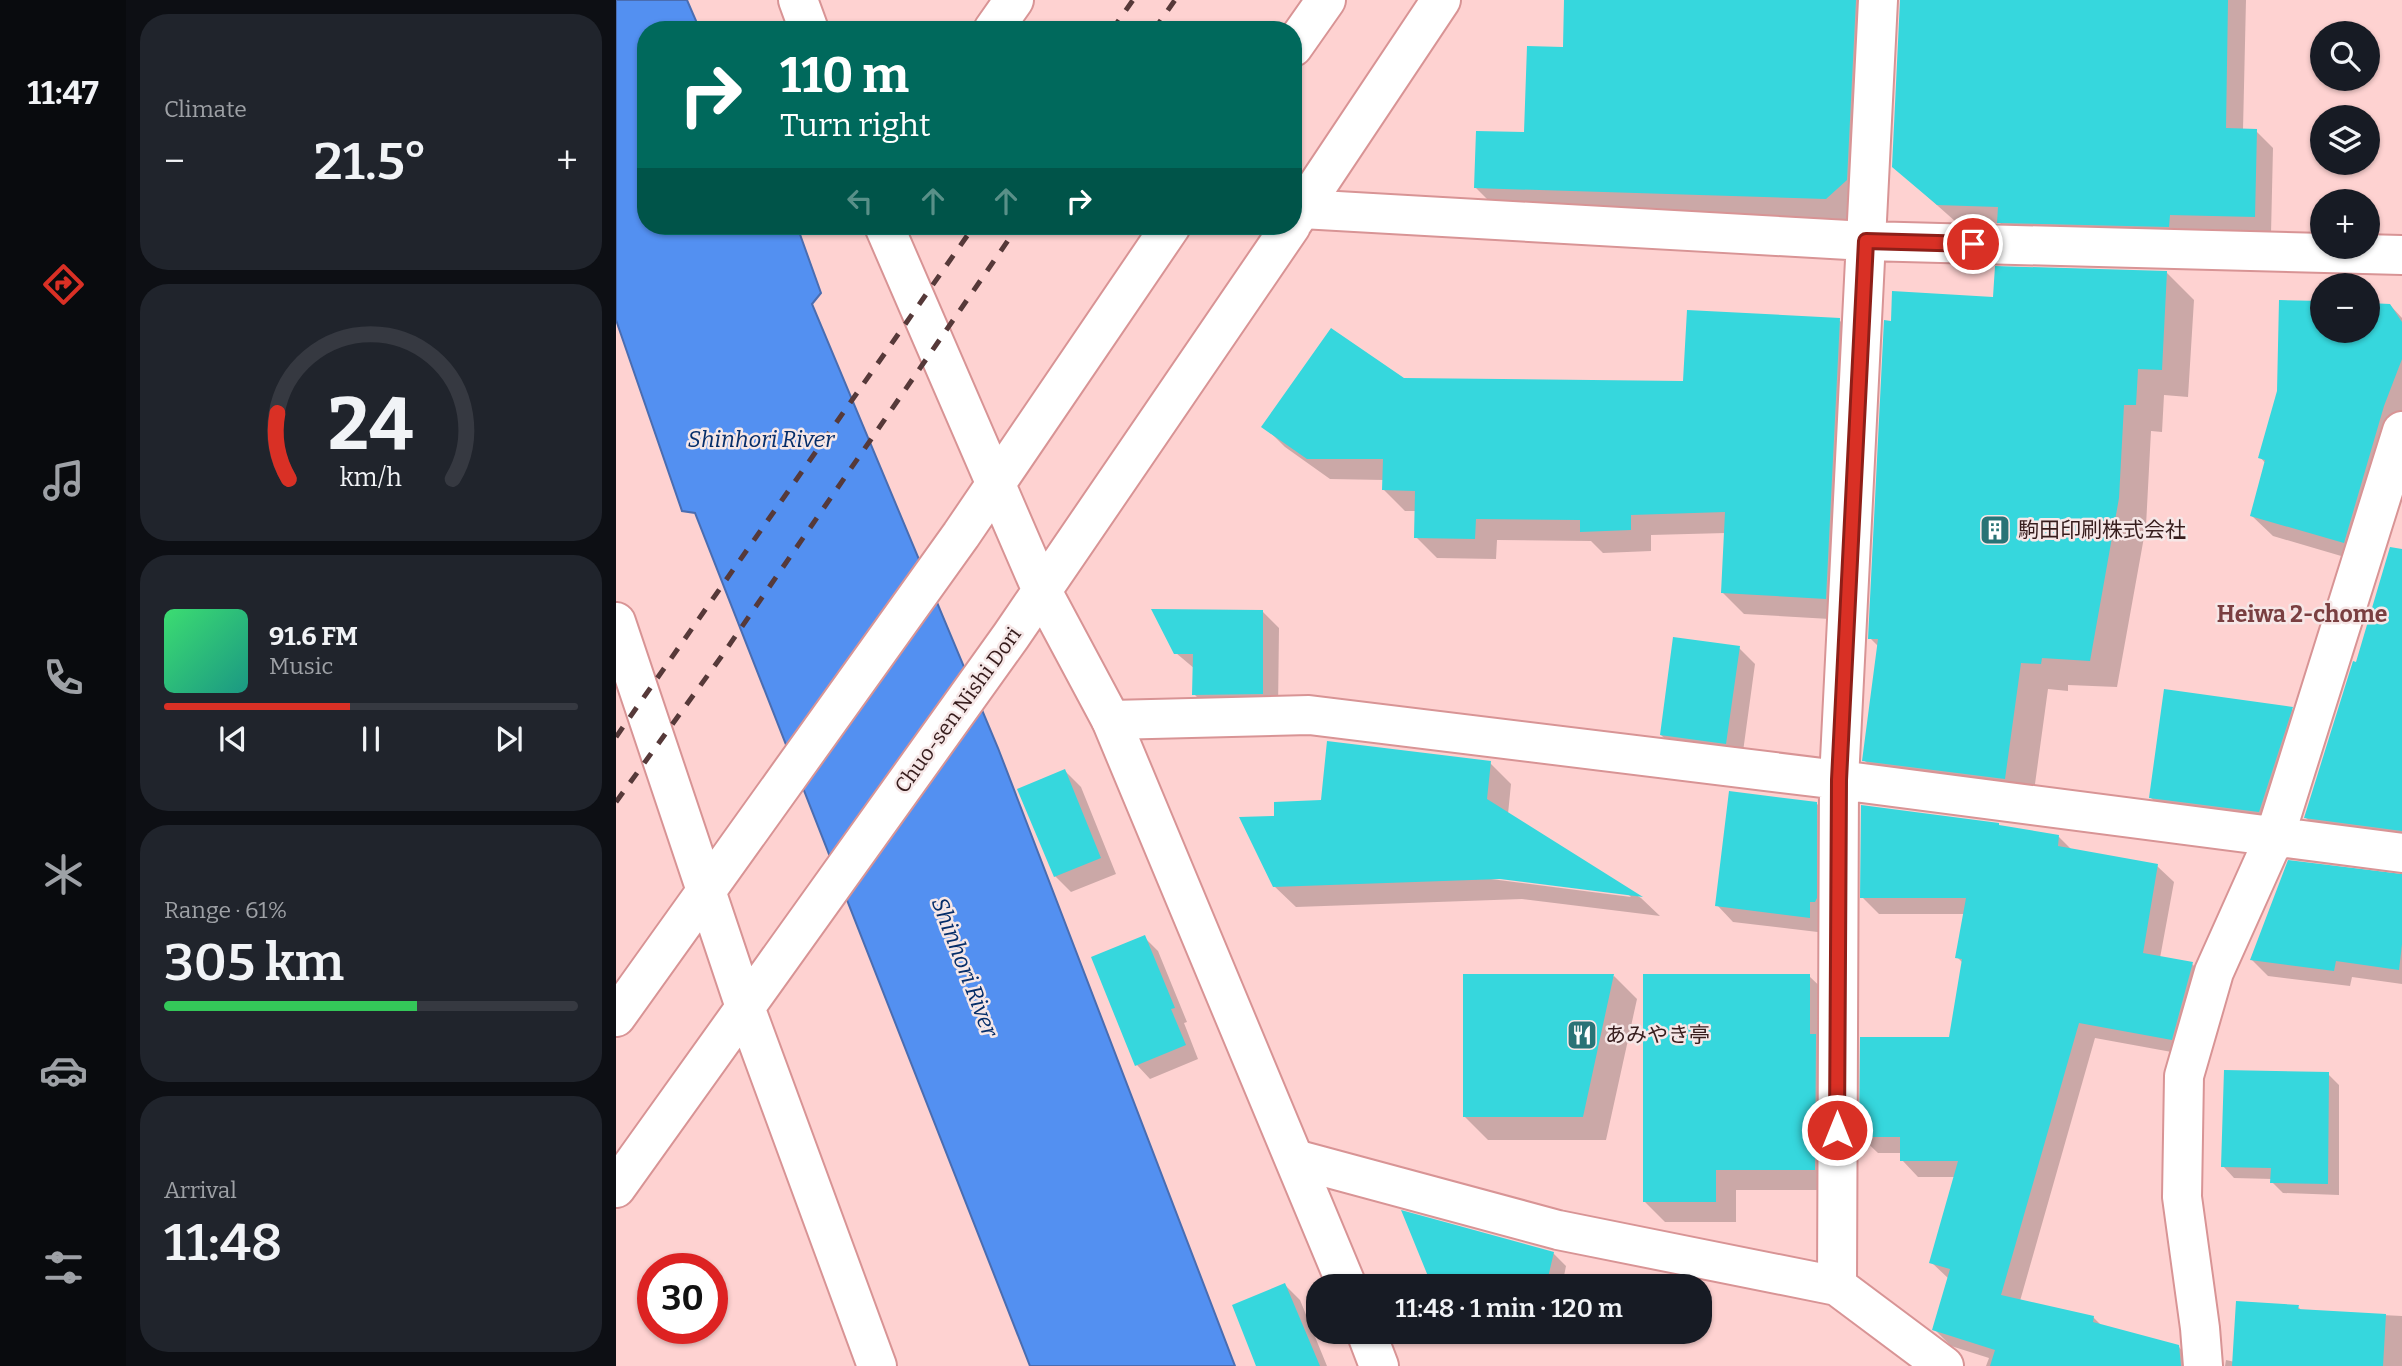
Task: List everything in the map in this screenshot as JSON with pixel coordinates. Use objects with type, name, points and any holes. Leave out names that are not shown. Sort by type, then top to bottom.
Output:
[{"type":"street","points":[[797,0],[805,21]]},
{"type":"street","points":[[999,21],[1014,0]]},
{"type":"street","points":[[1302,34],[1326,0]]},
{"type":"street","name":"Chuo-sen Nishi Dori","points":[[1302,208],[1441,0]]},
{"type":"street","points":[[1837,1286],[1839,780],[1878,0]]},
{"type":"street","points":[[1302,219],[1866,241],[2402,255]]},
{"type":"street","points":[[888,235],[1042,590],[1111,720],[1342,1274]]},
{"type":"street","points":[[618,1011],[961,534],[1165,235]]},
{"type":"street","name":"Chuo-sen Nishi Dori","points":[[616,1188],[1011,636],[1284,235]]},
{"type":"street","points":[[2203,1366],[2182,1197],[2184,1076],[2214,972],[2275,836],[2402,431]]},
{"type":"street","points":[[616,622],[745,1007],[877,1366]]},
{"type":"street","points":[[1111,720],[1309,715],[2402,853]]},
{"type":"street","points":[[1295,1159],[1558,1230],[1837,1286],[1944,1366]]},
{"type":"street","points":[[1371,1344],[1380,1366]]},
{"type":"water","name":"Shinhori River","points":[[616,0],[687,0],[696,21],[637,21],[637,235],[800,235],[821,293],[812,304],[998,748],[1235,1366],[1030,1366],[695,513],[682,511],[616,320]]},
{"type":"building","points":[[1564,0],[1856,0],[1847,180],[1826,199],[1474,188],[1476,131],[1524,132],[1527,46],[1563,47]]},
{"type":"building","points":[[1900,0],[2228,0],[2226,128],[2257,129],[2255,217],[2170,215],[2169,227],[1997,223],[1998,207],[1937,205],[1892,167]]},
{"type":"building","points":[[1995,266],[2167,271],[2162,370],[2138,369],[2136,405],[2124,405],[2119,498],[2090,661],[2042,658],[2041,664],[2021,663],[2005,779],[1862,761],[1878,639],[1868,639],[1884,320],[1891,321],[1892,291],[1993,297]]},
{"type":"building","points":[[2279,300],[2310,301],[2310,343],[2380,343],[2380,304],[2390,304],[2402,322],[2402,359],[2384,406],[2344,543],[2250,516],[2265,460],[2258,458],[2277,391]]},
{"type":"building","points":[[1687,310],[1840,318],[1826,599],[1721,593],[1725,512],[1631,515],[1631,530],[1580,532],[1580,520],[1476,519],[1475,539],[1414,538],[1415,491],[1382,490],[1383,459],[1307,459],[1261,427],[1331,328],[1404,378],[1683,381]]},
{"type":"building","points":[[2390,547],[2402,549],[2402,831],[2304,818],[2353,661],[2356,662]]},
{"type":"building","points":[[1151,609],[1263,610],[1263,694],[1192,695],[1193,654],[1174,654]]},
{"type":"building","points":[[1673,637],[1740,646],[1726,744],[1660,735]]},
{"type":"building","points":[[2164,689],[2293,707],[2259,812],[2149,798]]},
{"type":"building","points":[[1327,741],[1491,761],[1487,799],[1643,897],[1500,879],[1273,887],[1239,817],[1274,816],[1274,802],[1321,800]]},
{"type":"building","points":[[1065,769],[1101,858],[1054,877],[1017,789]]},
{"type":"building","points":[[1729,791],[1817,802],[1817,898],[1815,902],[1810,902],[1810,918],[1715,906]]},
{"type":"building","points":[[1861,805],[1999,823],[2059,835],[2058,846],[2158,864],[2143,953],[2193,962],[2172,1040],[2079,1023],[2001,1295],[2094,1316],[2093,1322],[2179,1345],[2181,1366],[1990,1366],[1995,1350],[1932,1330],[1950,1269],[1929,1263],[1958,1161],[1900,1161],[1900,1137],[1859,1137],[1860,1037],[1949,1037],[1962,959],[1955,958],[1966,898],[1860,898]]},
{"type":"building","points":[[2288,860],[2402,874],[2402,944],[2399,970],[2336,961],[2334,971],[2250,960]]},
{"type":"building","points":[[1145,935],[1175,1008],[1171,1009],[1186,1045],[1135,1066],[1091,957]]},
{"type":"building","points":[[1463,974],[1614,974],[1583,1117],[1463,1117]]},
{"type":"building","points":[[1643,974],[1810,974],[1810,1034],[1816,1034],[1815,1170],[1716,1170],[1716,1202],[1643,1202]]},
{"type":"building","points":[[2224,1070],[2329,1072],[2328,1184],[2270,1183],[2271,1168],[2221,1167]]},
{"type":"building","points":[[1401,1210],[1554,1252],[1549,1274],[1427,1274]]},
{"type":"building","points":[[1285,1283],[1306,1333],[1306,1344],[1311,1344],[1320,1366],[1256,1366],[1232,1305]]},
{"type":"building","points":[[2236,1301],[2299,1305],[2298,1309],[2386,1314],[2383,1366],[2232,1366]]},
{"type":"railway","points":[[1118,21],[1133,0]]},
{"type":"railway","points":[[1160,21],[1175,0]]},
{"type":"railway","points":[[616,737],[968,235]]},
{"type":"railway","points":[[616,802],[721,657],[1012,235]]},
{"type":"place","name":"駒田印刷株式会社","points":[[1995,530]]},
{"type":"place","name":"あみやき亭","points":[[1582,1035]]},
{"type":"district","name":"Heiwa 2-chome","points":[[2302,614]]},
{"type":"route","points":[[1837,1130],[1839,780],[1866,241],[1973,244]]}]
